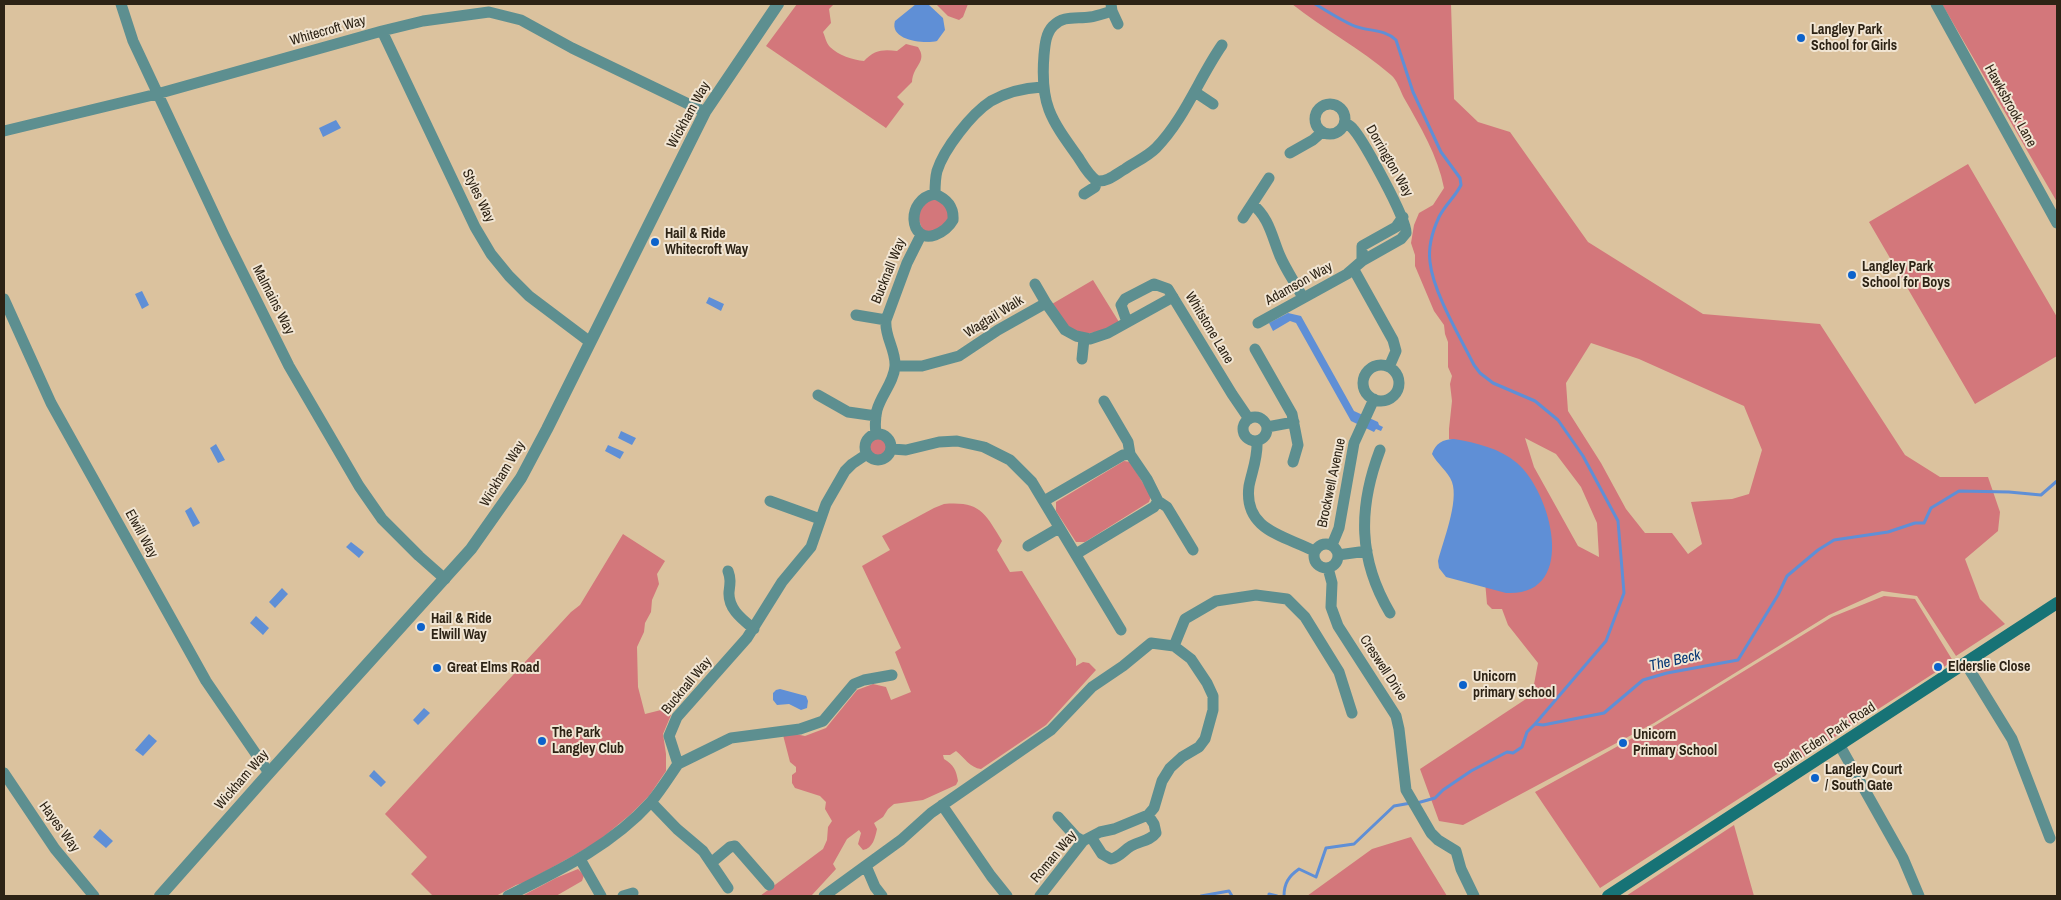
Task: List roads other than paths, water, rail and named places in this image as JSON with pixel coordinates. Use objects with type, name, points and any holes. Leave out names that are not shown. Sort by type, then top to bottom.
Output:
[{"type":"main road","name":"South Eden Park Road","points":[[1608,896],[2057,603]]},
{"type":"street","name":"Malmains Way","points":[[121,4],[133,41],[157,94],[289,366],[359,486],[382,519],[419,556],[446,579]]},
{"type":"street","name":"Wickham Way","points":[[160,896],[446,579],[486,530],[520,478],[705,112],[778,4]]},
{"type":"street","name":"Hawksbrook Lane","points":[[1936,4],[2057,223]]},
{"type":"street","points":[[1097,181],[1089,173],[1055,123],[1046,104],[1042,87],[1046,43],[1052,26],[1063,19],[1089,17],[1112,8],[1118,24]]},
{"type":"street","name":"Whitecroft Way","points":[[4,131],[157,94],[382,31],[423,21],[489,12],[521,20],[572,48],[705,112]]},
{"type":"street","name":"Styles Way","points":[[382,31],[475,227],[491,254],[529,296],[590,342]]},
{"type":"street","points":[[1097,181],[1108,179],[1152,151],[1164,138],[1196,92],[1206,67],[1222,45]]},
{"type":"street","points":[[935,194],[936,175],[941,163],[956,137],[980,110],[1008,93],[1042,87]]},
{"type":"street","points":[[1196,92],[1213,104]]},
{"type":"street","name":"Dorrington Way","points":[[1333,104],[1340,108],[1345,116],[1345,123],[1342,130],[1334,134],[1322,132],[1316,124],[1315,116],[1317,111],[1325,105],[1333,104]]},
{"type":"street","name":"Dorrington Way","points":[[1345,123],[1356,133],[1403,217],[1396,227],[1362,246],[1362,261],[1354,270]]},
{"type":"street","name":"Dorrington Way","points":[[1290,153],[1313,140],[1322,132]]},
{"type":"street","points":[[1243,218],[1269,178]]},
{"type":"street","points":[[1084,194],[1095,187],[1097,181]]},
{"type":"street","name":"Bucknall Way","points":[[935,194],[947,201],[959,214],[944,231],[929,237],[921,235],[914,223],[915,210],[923,199],[935,194]]},
{"type":"street","points":[[1252,204],[1260,210],[1268,224],[1281,257],[1304,298]]},
{"type":"street","name":"Bucknall Way","points":[[678,764],[670,741],[672,725],[684,708],[754,629],[782,582],[811,547],[826,504],[845,471],[867,454],[866,442],[871,435],[876,434],[876,416],[893,376],[895,366],[894,354],[886,329],[886,320],[909,258],[921,235]]},
{"type":"street","points":[[1354,270],[1393,340],[1396,351],[1389,367]]},
{"type":"street","name":"Adamson Way","points":[[1258,323],[1354,270]]},
{"type":"street","points":[[1035,284],[1046,303]]},
{"type":"street","name":"Whitstone Lane","points":[[1124,324],[1122,301],[1150,285],[1158,284],[1164,286],[1173,297],[1249,419]]},
{"type":"street","points":[[1082,359],[1084,339],[1102,336],[1173,297]]},
{"type":"street","name":"Elwill Way","points":[[4,299],[52,404],[192,656],[206,681],[269,773]]},
{"type":"street","name":"Wagtail Walk","points":[[895,366],[922,366],[959,356],[1003,327],[1046,303],[1065,330],[1084,339]]},
{"type":"street","points":[[856,315],[886,320]]},
{"type":"street","points":[[1255,349],[1290,408],[1298,445],[1294,462]]},
{"type":"street","points":[[1374,366],[1389,367],[1396,373],[1398,378],[1397,389],[1394,394],[1385,400],[1374,399],[1366,392],[1363,386],[1365,374],[1374,366]]},
{"type":"street","points":[[818,395],[848,412],[876,416]]},
{"type":"street","name":"Brockwell Avenue","points":[[1335,550],[1354,443],[1374,399]]},
{"type":"street","points":[[1104,401],[1128,442],[1130,454],[1147,479],[1158,501],[1167,507],[1193,550]]},
{"type":"street","points":[[1259,418],[1267,427],[1264,437],[1257,441],[1248,438],[1243,431],[1245,423],[1249,419],[1259,418]]},
{"type":"street","points":[[1267,427],[1294,422]]},
{"type":"street","points":[[867,454],[872,458],[881,460],[889,455],[892,449],[892,444],[887,437],[876,434]]},
{"type":"street","points":[[892,449],[906,450],[948,441],[966,442],[1002,455],[1016,465],[1032,482],[1121,630]]},
{"type":"street","points":[[1257,441],[1256,462],[1249,493],[1250,504],[1255,516],[1261,524],[1273,533],[1314,551]]},
{"type":"street","points":[[1380,450],[1372,475],[1365,525],[1367,551],[1373,578],[1390,613]]},
{"type":"street","points":[[1044,502],[1123,455],[1130,454]]},
{"type":"street","points":[[770,501],[820,520]]},
{"type":"street","points":[[1076,554],[1154,507],[1158,501]]},
{"type":"street","points":[[1028,546],[1060,528]]},
{"type":"street","points":[[1314,551],[1322,544],[1335,550],[1367,551]]},
{"type":"street","points":[[1314,551],[1315,562],[1323,568],[1328,568],[1336,563],[1335,550]]},
{"type":"street","name":"Creswell Drive","points":[[1328,568],[1332,583],[1331,602],[1333,614],[1340,630],[1396,716],[1400,729],[1404,782],[1409,796],[1434,837],[1456,851],[1461,869],[1474,896]]},
{"type":"street","points":[[728,571],[730,580],[729,597],[733,607],[754,629]]},
{"type":"street","points":[[1174,646],[1185,619],[1216,601],[1256,595],[1287,598],[1305,617],[1340,672],[1352,713]]},
{"type":"street","points":[[824,896],[900,840],[930,813],[1051,730],[1092,687],[1152,643],[1174,646],[1191,659],[1207,683],[1213,696],[1213,710],[1202,743],[1170,768],[1162,781],[1154,808],[1148,815],[1154,824],[1156,833],[1149,839],[1133,845],[1116,858],[1106,858],[1087,839],[1076,837],[1058,817]]},
{"type":"street","points":[[1966,664],[2012,739],[2050,838]]},
{"type":"street","points":[[508,896],[580,859],[612,838],[650,802],[678,764],[737,737],[788,731],[816,724],[823,721],[854,684],[892,674]]},
{"type":"street","points":[[1840,746],[1903,858],[1920,896]]},
{"type":"street","name":"Hayes Way","points":[[4,773],[55,849],[94,896]]},
{"type":"street","points":[[650,802],[703,851],[728,888]]},
{"type":"street","points":[[942,805],[1007,896]]},
{"type":"street","name":"Roman Way","points":[[1040,896],[1087,839],[1100,832],[1114,829],[1148,815]]},
{"type":"street","points":[[711,863],[730,847],[735,846],[769,885]]},
{"type":"street","points":[[580,859],[601,896]]},
{"type":"street","points":[[866,866],[875,887],[882,896]]},
{"type":"water","points":[[916,4],[929,5],[943,18],[945,30],[937,41],[909,40],[897,33],[895,21]]},
{"type":"water","points":[[336,120],[341,128],[323,137],[319,128]]},
{"type":"water","points":[[142,291],[149,305],[142,309],[135,294]]},
{"type":"water","points":[[709,297],[724,304],[721,311],[706,303]]},
{"type":"water","points":[[1288,313],[1301,316],[1354,411],[1378,422],[1383,427],[1381,431],[1376,429],[1374,432],[1351,421],[1296,323],[1290,321],[1273,331],[1269,323]]},
{"type":"water","points":[[621,431],[636,438],[632,445],[618,438]]},
{"type":"water","points":[[1454,439],[1471,442],[1503,453],[1517,463],[1530,477],[1540,497],[1548,518],[1552,541],[1551,562],[1543,579],[1529,590],[1506,593],[1446,577],[1439,568],[1438,561],[1452,511],[1454,490],[1450,478],[1432,454],[1435,447],[1440,443]]},
{"type":"water","points":[[216,444],[225,460],[218,463],[210,448]]},
{"type":"water","points":[[608,445],[624,452],[620,459],[605,451]]},
{"type":"water","points":[[191,507],[200,523],[193,527],[185,511]]},
{"type":"water","points":[[351,542],[364,552],[359,558],[346,547]]},
{"type":"water","points":[[282,588],[288,594],[275,608],[269,602]]},
{"type":"water","points":[[256,616],[269,628],[263,635],[250,623]]},
{"type":"water","points":[[780,689],[806,696],[808,701],[807,708],[801,710],[789,704],[777,705],[773,700],[773,693]]},
{"type":"water","points":[[424,708],[430,713],[418,725],[413,720]]},
{"type":"water","points":[[149,734],[157,741],[143,756],[135,750]]},
{"type":"water","points":[[374,770],[386,782],[381,787],[369,776]]},
{"type":"water","points":[[100,829],[113,841],[106,848],[93,837]]},
{"type":"waterway","points":[[1315,4],[1352,25],[1381,32],[1396,40],[1413,92],[1441,152],[1460,178],[1461,185],[1441,213],[1437,222],[1430,250],[1432,274],[1448,314],[1480,373],[1493,383],[1535,401],[1558,420],[1583,456],[1618,521],[1624,593],[1606,641],[1535,724]]},
{"type":"waterway","name":"The Beck","points":[[1417,803],[1435,798],[1443,790],[1471,771],[1507,752],[1513,753],[1522,747],[1527,732],[1535,724],[1543,725],[1604,713],[1643,680],[1667,673],[1738,660],[1778,595],[1787,576],[1818,550],[1834,540],[1888,532],[1915,523],[1924,523],[1931,508],[1959,491],[2041,495],[2057,481]]},
{"type":"waterway","name":"The Beck","points":[[1284,896],[1288,880],[1299,869],[1316,877],[1326,848],[1354,844],[1394,806],[1411,803]]},
{"type":"waterway","name":"The Beck","points":[[1201,896],[1229,891],[1232,896]]},
{"type":"waterway","name":"The Beck","points":[[1269,896],[1269,894],[1277,896]]},
{"type":"place","name":"Langley Park School for Girls","points":[[1801,38]]},
{"type":"place","name":"Hail & Ride Whitecroft Way","points":[[655,242]]},
{"type":"place","name":"Langley Park School for Boys","points":[[1852,275]]},
{"type":"place","name":"Hail & Ride Elwill Way","points":[[421,627]]},
{"type":"place","name":"Elderslie Close","points":[[1938,667]]},
{"type":"place","name":"Great Elms Road","points":[[437,668]]},
{"type":"place","name":"Unicorn primary school","points":[[1463,685]]},
{"type":"place","name":"The Park Langley Club","points":[[542,741]]},
{"type":"place","name":"Unicorn Primary School","points":[[1623,743]]},
{"type":"place","name":"Langley Court / South Gate","points":[[1815,778]]}]
